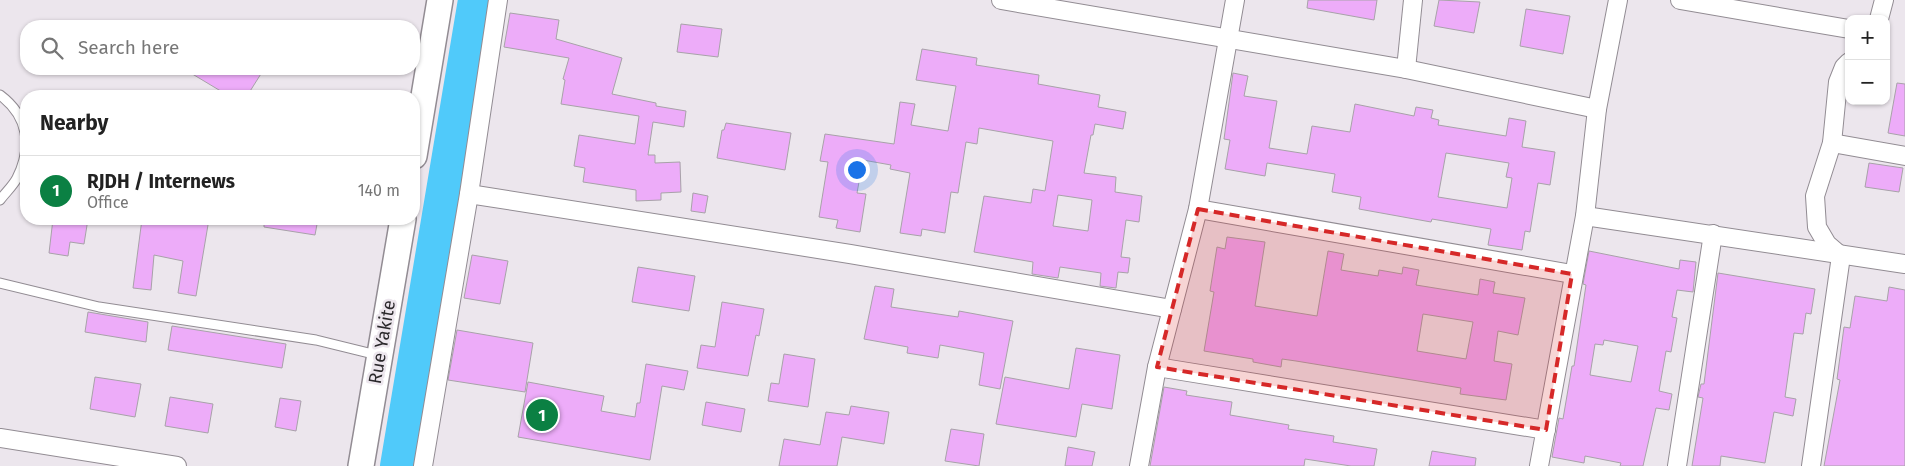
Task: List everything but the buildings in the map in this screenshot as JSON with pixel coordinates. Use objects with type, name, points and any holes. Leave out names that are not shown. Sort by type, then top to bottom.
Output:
[{"type":"main road","points":[[420,120],[440,0]]},
{"type":"main road","name":"Rue Yakite","points":[[361,466],[402,225]]},
{"type":"street","points":[[423,466],[469,194],[498,0]]},
{"type":"street","points":[[1002,0],[1406,69],[1596,109]]},
{"type":"street","points":[[1139,466],[1157,367],[1198,209],[1230,40],[1235,0]]},
{"type":"street","points":[[1406,69],[1413,0]]},
{"type":"street","points":[[1539,466],[1572,274],[1584,216],[1596,109],[1618,0]]},
{"type":"street","points":[[1680,0],[1749,6],[1845,28]]},
{"type":"street","points":[[1880,15],[1884,0]]},
{"type":"street","points":[[1842,256],[1827,244],[1817,226],[1815,196],[1832,143],[1838,82],[1845,66]]},
{"type":"street","points":[[1832,143],[1905,156]]},
{"type":"street","points":[[469,194],[850,254],[1172,309]]},
{"type":"street","points":[[1198,209],[1572,274]]},
{"type":"street","points":[[1584,216],[1905,264]]},
{"type":"street","points":[[1677,466],[1713,234]]},
{"type":"street","points":[[1811,466],[1842,256]]},
{"type":"street","points":[[1157,367],[1546,430]]},
{"type":"street","points":[[0,438],[177,466]]},
{"type":"lane","points":[[0,94],[20,114]]},
{"type":"lane","points":[[0,200],[16,180],[20,170]]},
{"type":"lane","points":[[0,284],[98,306],[316,340],[380,356]]},
{"type":"highlighted area","points":[[1198,209],[1572,274],[1546,430],[1157,367]]},
{"type":"waterway","points":[[397,466],[475,0]]},
{"type":"place","name":"RJDH / Internews","points":[[542,415]]}]
